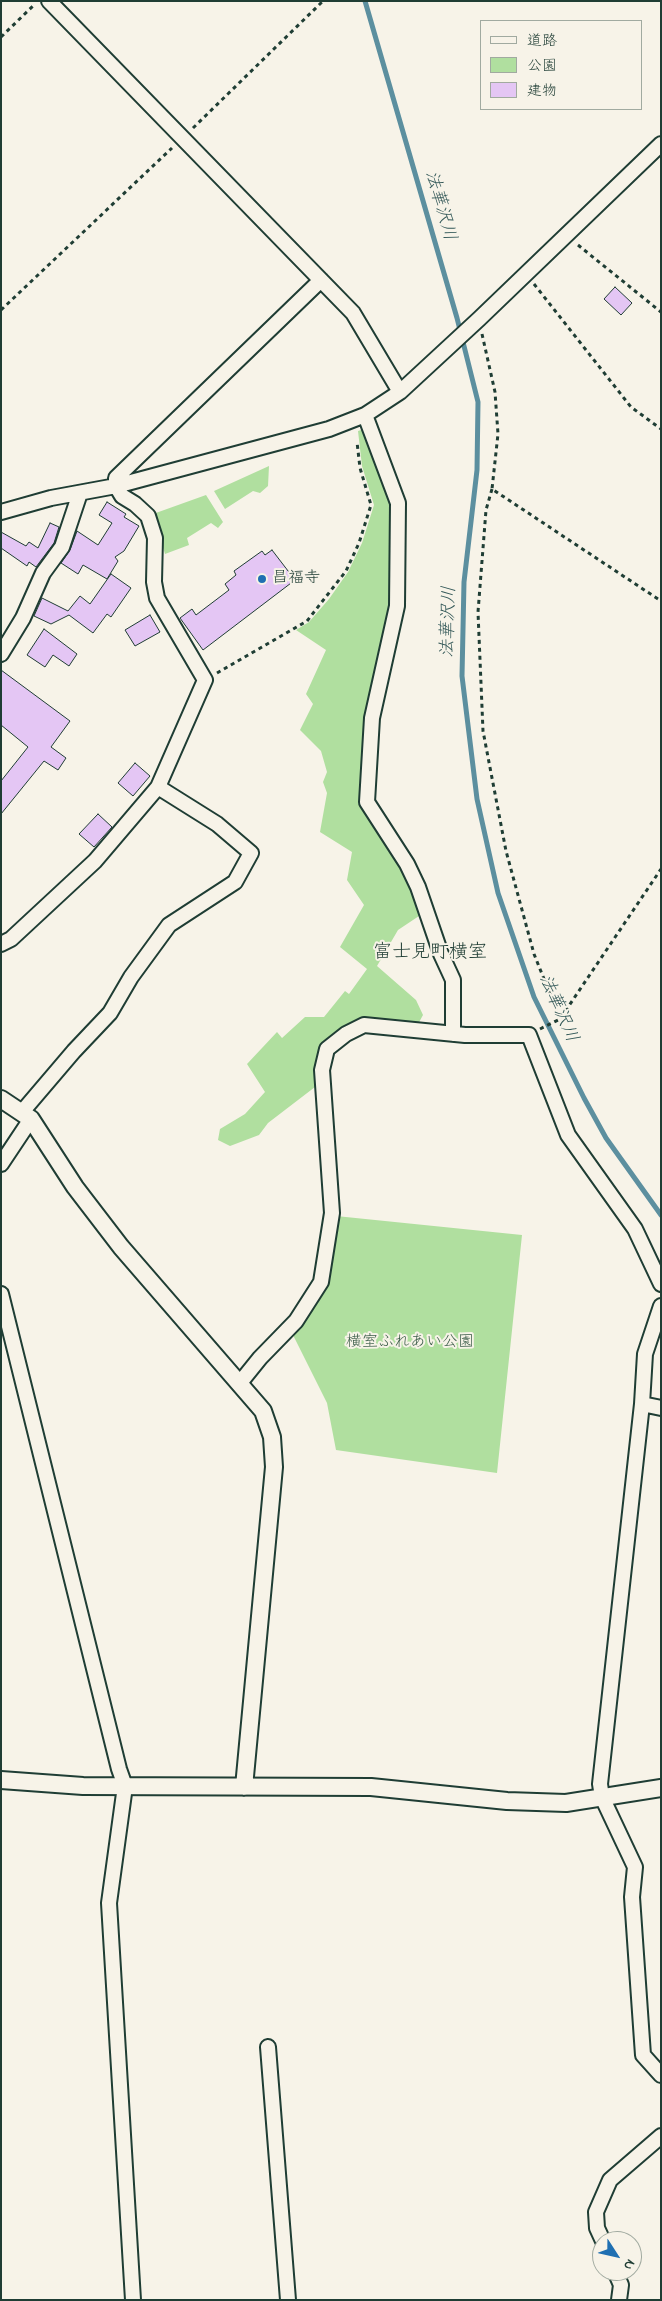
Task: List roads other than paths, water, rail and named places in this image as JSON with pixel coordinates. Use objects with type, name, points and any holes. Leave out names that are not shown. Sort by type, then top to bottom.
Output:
[{"type":"street","points":[[49,1],[353,313],[400,392]]},
{"type":"street","points":[[1,512],[51,498],[116,486],[329,429],[365,415],[400,392],[661,144]]},
{"type":"street","points":[[1,944],[11,939],[95,861],[158,786],[205,680],[157,598],[154,582],[155,538],[148,516],[135,504],[122,496],[116,486],[116,478],[321,280]]},
{"type":"street","points":[[365,415],[398,504],[397,606],[372,718],[367,802],[407,864],[418,887],[441,954],[453,980],[453,1034]]},
{"type":"street","points":[[1,654],[23,618],[43,573],[62,547],[80,493]]},
{"type":"street","points":[[1,1164],[27,1116],[74,1051],[110,1013],[131,977],[169,925],[235,882],[251,853],[217,824],[158,786]]},
{"type":"street","points":[[239,1384],[260,1358],[296,1321],[321,1282],[332,1213],[322,1070],[327,1049],[346,1034],[364,1026],[453,1034],[528,1035],[568,1135],[635,1229],[661,1284]]},
{"type":"street","points":[[1,1099],[27,1116],[75,1187],[121,1247],[263,1411],[272,1437],[274,1467],[244,1787]]},
{"type":"street","points":[[1,1294],[119,1769],[125,1786],[109,1902],[133,2300]]},
{"type":"street","points":[[661,1306],[645,1354],[642,1404],[600,1784],[602,1797],[634,1867],[632,1897],[644,2055],[661,2076]]},
{"type":"street","points":[[642,1404],[661,1408]]},
{"type":"street","points":[[1,1780],[82,1786],[371,1787],[507,1801],[566,1803],[661,1788]]},
{"type":"street","points":[[268,2047],[288,2300]]},
{"type":"street","points":[[598,2231],[596,2212],[610,2180],[661,2136]]},
{"type":"street","points":[[619,2281],[621,2285],[619,2300]]},
{"type":"waterway","name":"法華沢川","points":[[365,1],[457,318],[478,402],[477,470],[464,582],[462,676],[477,799],[498,893],[534,997],[584,1098],[606,1138],[661,1215]]},
{"type":"place","name":"昌福寺","points":[[262,579]]},
{"type":"district","name":"富士見町横室","points":[[430,954]]},
{"type":"park label","name":"横室ふれあい公園","points":[[410,1343]]}]
